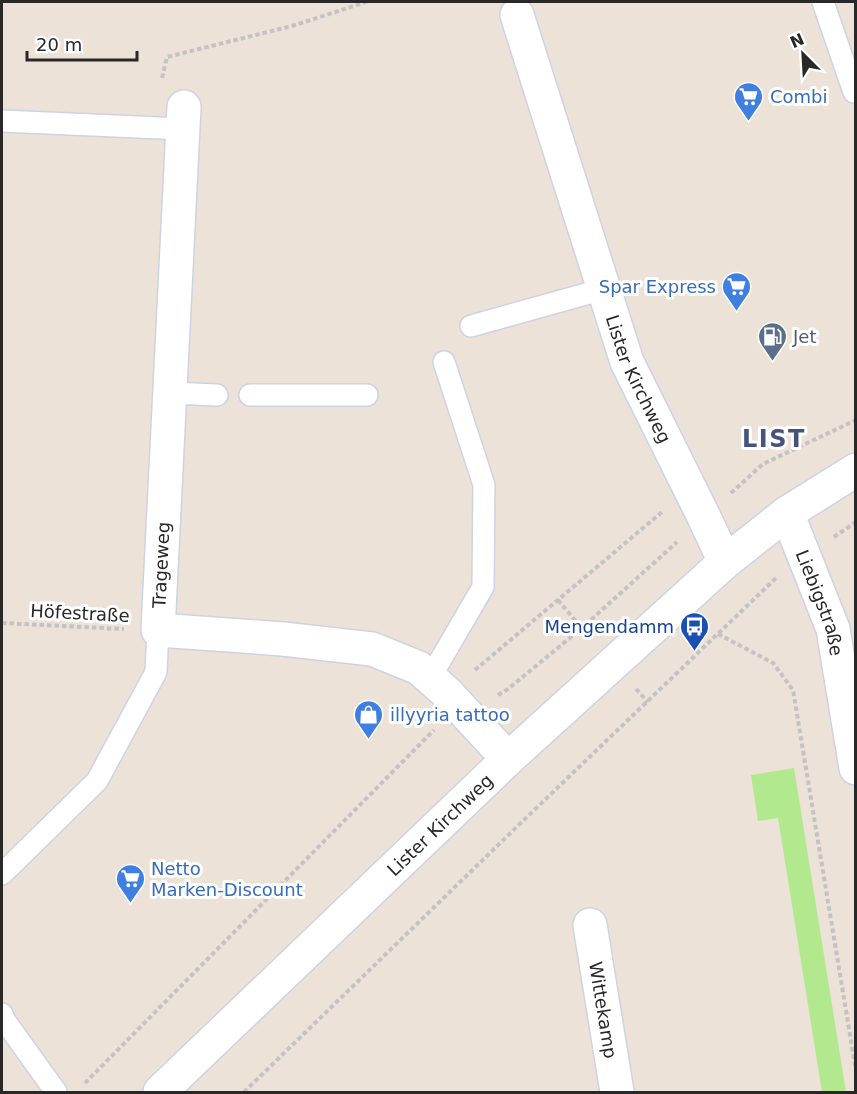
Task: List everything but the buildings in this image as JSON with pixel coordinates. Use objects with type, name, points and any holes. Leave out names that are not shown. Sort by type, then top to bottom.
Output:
[{"type":"street","name":"Lister Kirchweg","points":[[517,15],[627,362],[725,562]]},
{"type":"street","name":"Trageweg","points":[[184,118],[158,630],[283,639],[372,649],[419,668],[447,694],[508,759]]},
{"type":"street","name":"Lister Kirchweg","points":[[160,1092],[508,759],[725,562],[787,513],[855,470]]},
{"type":"street","name":"Liebigstraße","points":[[787,513],[833,629],[850,708],[855,768]]},
{"type":"street","name":"Wittekamp","points":[[590,925],[617,1092]]},
{"type":"lane","points":[[823,2],[855,91]]},
{"type":"lane","points":[[2,121],[184,118]]},
{"type":"lane","points":[[471,326],[604,289]]},
{"type":"lane","points":[[444,362],[484,485],[483,587],[447,694]]},
{"type":"lane","points":[[170,393],[217,395]]},
{"type":"lane","points":[[250,395],[367,395]]},
{"type":"lane","points":[[2,874],[97,781],[156,672],[158,630]]},
{"type":"lane","points":[[2,1014],[56,1092]]},
{"type":"path","points":[[184,118],[162,79],[167,57],[292,26],[366,2]]},
{"type":"path","points":[[84,1084],[439,725],[447,694],[558,600],[697,503],[763,464],[855,420]]},
{"type":"path","points":[[447,694],[508,689],[582,628],[697,503]]},
{"type":"path","points":[[244,1092],[777,576],[855,522]]},
{"type":"path","points":[[558,600],[582,628]]},
{"type":"path","name":"Höfestraße","points":[[2,623],[158,630]]},
{"type":"path","points":[[718,634],[773,663],[793,690],[855,1071]]},
{"type":"green space","points":[[794,768],[846,1092],[822,1092],[778,818],[758,821],[751,775]]},
{"type":"place","name":"Combi","points":[[749,122]]},
{"type":"place","name":"Spar Express","points":[[737,312]]},
{"type":"place","name":"Jet","points":[[772,362]]},
{"type":"place","name":"Mengendamm","points":[[695,652]]},
{"type":"place","name":"illyyria tattoo","points":[[369,740]]},
{"type":"place","name":"Netto Marken-Discount","points":[[130,904]]},
{"type":"district","name":"LIST","points":[[774,439]]}]
